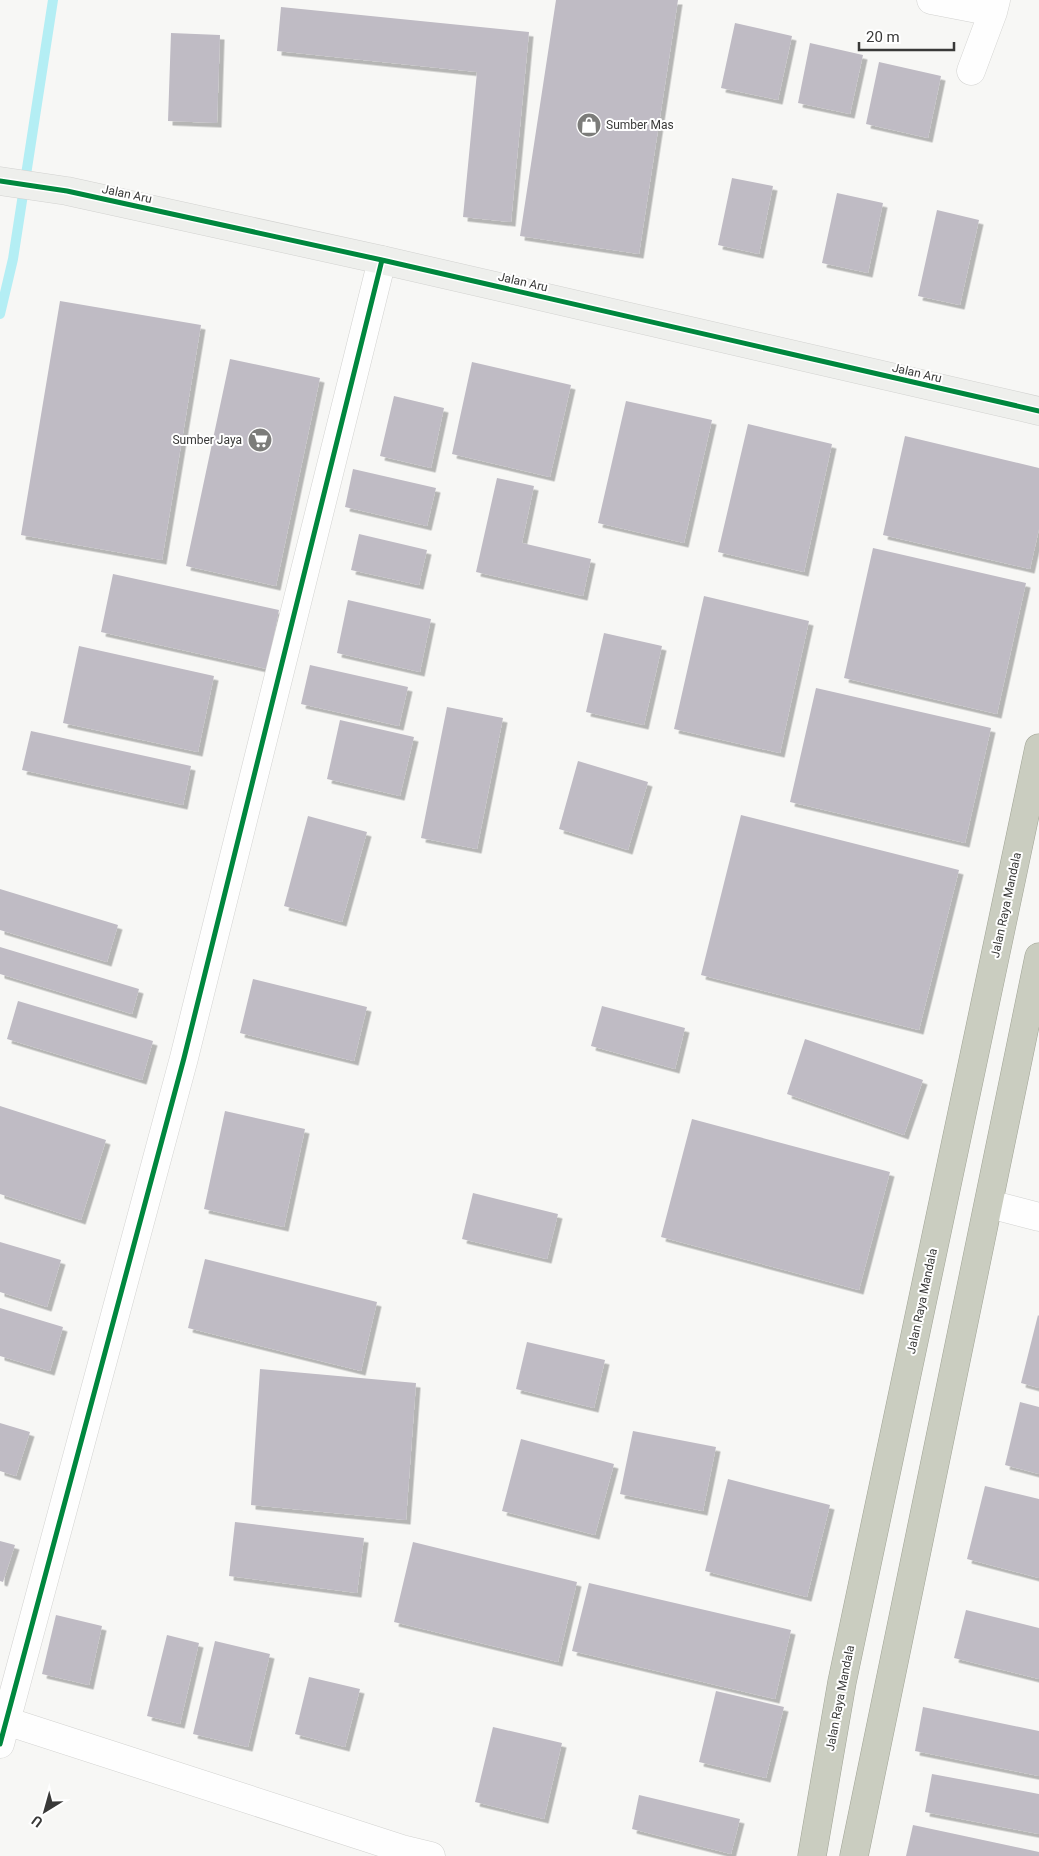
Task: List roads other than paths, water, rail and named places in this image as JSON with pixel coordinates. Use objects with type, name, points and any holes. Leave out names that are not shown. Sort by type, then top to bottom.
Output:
[{"type":"highway","name":"Jalan Raya Mandala","points":[[812,1856],[842,1682],[1039,748]]},
{"type":"highway","points":[[854,1856],[1039,957]]},
{"type":"street","points":[[931,0],[994,6],[971,71]]},
{"type":"street","name":"Jalan Aru","points":[[0,181],[67,191],[382,260],[1039,411]]},
{"type":"street","points":[[382,260],[184,1058],[2,1728],[402,1849],[431,1856]]},
{"type":"street","points":[[988,1204],[1039,1217]]},
{"type":"waterway","points":[[0,314],[13,259],[53,0]]},
{"type":"place","name":"Sumber Mas","points":[[589,125]]},
{"type":"place","name":"Sumber Jaya","points":[[260,440]]}]
